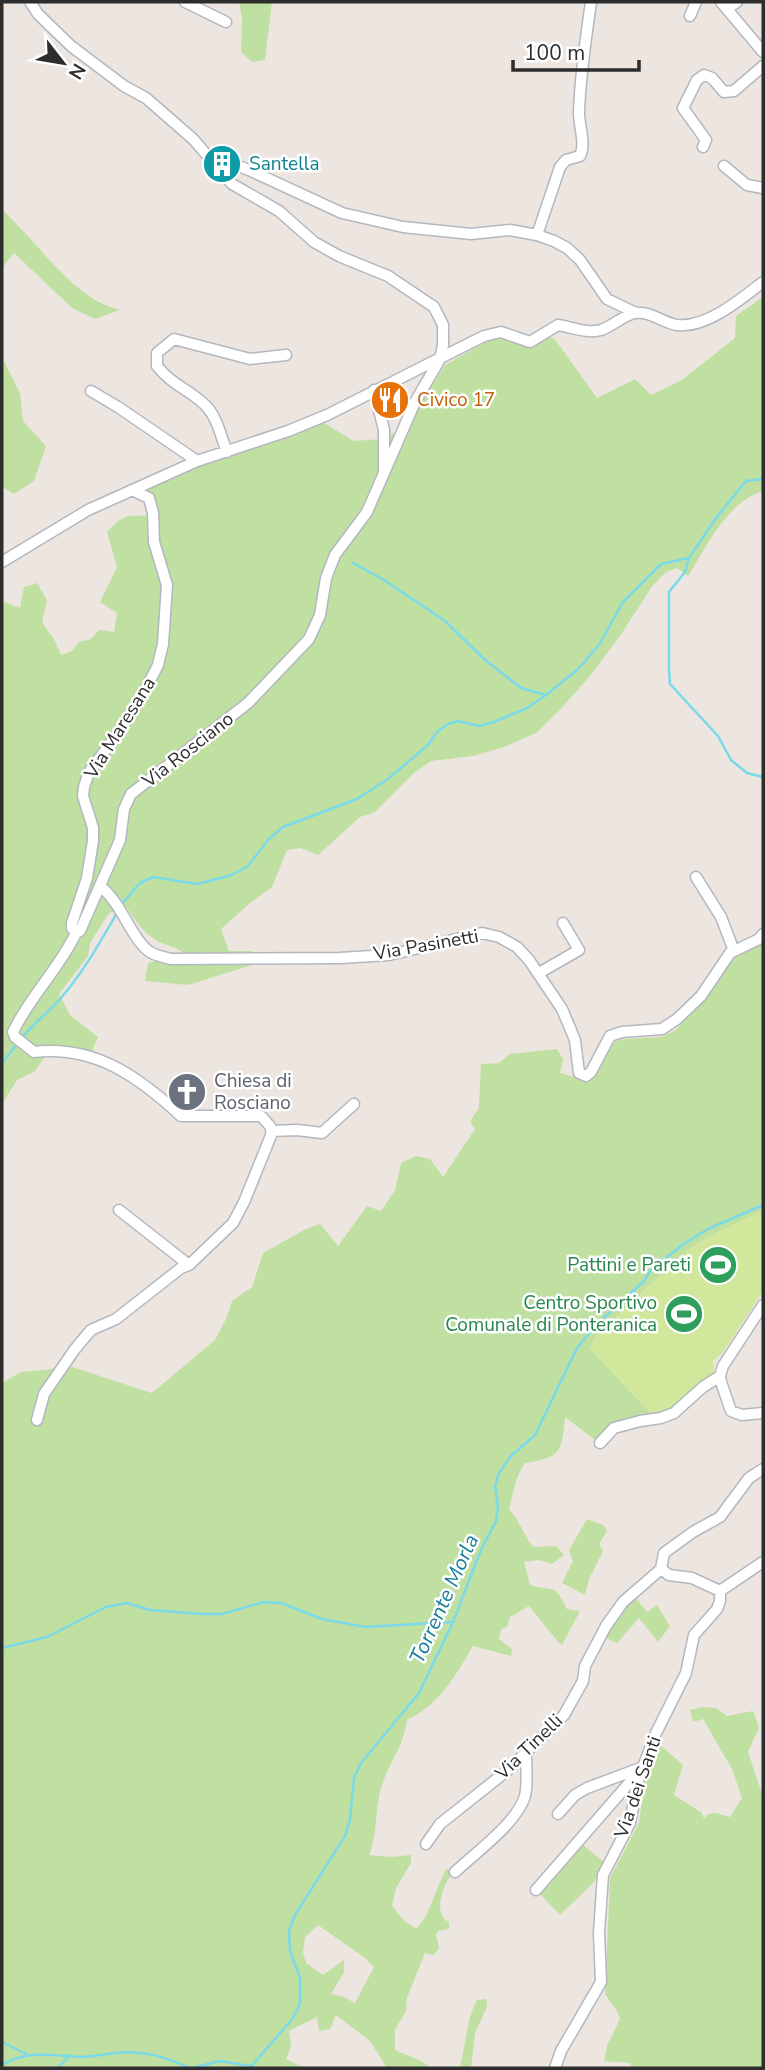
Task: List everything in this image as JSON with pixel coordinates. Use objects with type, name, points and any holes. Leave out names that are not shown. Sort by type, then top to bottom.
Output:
[{"type":"street","points":[[30,2],[38,14],[71,46],[124,86],[146,98],[206,153],[232,184],[279,211],[314,242],[339,256],[388,276],[434,307],[443,325],[440,359]]},
{"type":"street","points":[[185,2],[226,22]]},
{"type":"street","points":[[537,235],[560,167],[566,160],[580,156],[582,151],[579,116],[591,2]]},
{"type":"street","points":[[690,16],[696,2]]},
{"type":"street","points":[[737,2],[724,5],[763,52]]},
{"type":"street","points":[[703,147],[706,141],[682,108],[697,80],[704,75],[712,78],[724,92],[733,91],[763,65]]},
{"type":"street","points":[[206,153],[351,216],[403,226],[471,234],[510,230],[537,235],[567,248],[580,260],[607,299],[636,313]]},
{"type":"street","points":[[724,166],[747,185],[763,188]]},
{"type":"street","points":[[2,562],[88,510],[197,461],[327,415],[484,336],[501,332],[530,342],[558,325],[596,331],[636,313],[647,313],[676,325],[689,324],[715,316],[763,282]]},
{"type":"street","points":[[227,452],[211,412],[167,379],[157,366],[157,353],[174,340],[250,359],[286,355]]},
{"type":"street","name":"Via Rosciano","points":[[271,1131],[261,1116],[181,1116],[158,1095],[125,1072],[93,1057],[57,1049],[34,1052],[15,1037],[13,1032],[19,1019],[80,930],[120,840],[124,809],[131,794],[248,703],[309,639],[320,615],[326,578],[335,555],[367,512],[415,402],[440,359]]},
{"type":"street","points":[[374,390],[384,430],[384,478]]},
{"type":"street","points":[[91,391],[197,461]]},
{"type":"street","name":"Via Maresana","points":[[76,933],[72,923],[87,878],[93,841],[93,828],[83,796],[84,787],[89,772],[141,698],[158,665],[163,644],[167,585],[155,542],[153,513],[149,498],[132,490]]},
{"type":"street","points":[[696,877],[721,917],[734,951]]},
{"type":"street","name":"Via Pasinetti","points":[[100,886],[120,907],[141,942],[151,953],[172,959],[390,955],[482,933],[499,937],[517,947],[539,973],[571,1028],[579,1073],[586,1076],[591,1072],[610,1035],[662,1028],[686,1013],[734,951],[759,939],[763,934]]},
{"type":"street","points":[[539,973],[579,950],[562,923]]},
{"type":"street","points":[[37,1420],[44,1394],[91,1330],[116,1320],[181,1268],[189,1265],[233,1223],[254,1179],[271,1131],[322,1133],[354,1104]]},
{"type":"street","points":[[120,1210],[189,1265]]},
{"type":"street","points":[[763,1306],[723,1366],[720,1376],[732,1411],[742,1415],[763,1413]]},
{"type":"street","points":[[600,1443],[614,1428],[674,1413],[720,1376]]},
{"type":"street","name":"Via Tinelli","points":[[426,1844],[440,1824],[508,1770],[564,1715],[583,1681],[588,1660],[606,1626],[623,1602],[661,1569],[664,1553],[720,1517],[749,1478],[763,1469]]},
{"type":"street","points":[[661,1569],[669,1575],[692,1578],[720,1591],[763,1562]]},
{"type":"street","name":"Via dei Santi","points":[[555,2068],[561,2051],[601,1982],[599,1933],[603,1875],[630,1823],[638,1780],[656,1733],[686,1673],[694,1635],[717,1609],[720,1591]]},
{"type":"street","points":[[455,1872],[520,1808],[525,1794],[526,1752]]},
{"type":"street","points":[[558,1814],[575,1795],[587,1788],[643,1767]]},
{"type":"street","points":[[536,1889],[630,1782],[638,1780]]},
{"type":"green space","points":[[239,2],[272,2],[265,60],[252,62],[241,52],[242,18]]},
{"type":"green space","points":[[2,209],[79,289],[120,310],[95,319],[72,308],[14,253],[2,268]]},
{"type":"green space","points":[[763,297],[763,491],[750,497],[728,515],[688,576],[677,568],[666,572],[653,585],[590,676],[536,733],[504,747],[473,756],[431,761],[414,773],[375,812],[360,817],[318,855],[300,848],[287,850],[272,887],[221,929],[229,951],[253,951],[252,965],[188,985],[145,981],[148,963],[185,954],[152,938],[127,908],[109,913],[90,943],[88,956],[59,994],[70,1015],[98,1037],[92,1051],[48,1048],[35,1071],[17,1080],[2,1104],[2,601],[20,608],[24,587],[37,583],[47,600],[42,622],[61,655],[72,651],[79,642],[91,639],[99,630],[114,632],[117,613],[100,602],[117,567],[107,532],[124,518],[146,516],[145,491],[166,480],[319,420],[354,441],[382,439],[410,425],[445,365],[509,329],[531,338],[554,338],[597,398],[635,379],[651,395],[682,380],[735,338],[736,316]]},
{"type":"green space","points":[[2,357],[20,393],[23,421],[46,446],[34,481],[14,494],[2,487]]},
{"type":"green space","points":[[763,943],[763,1210],[686,1251],[595,1337],[590,1349],[653,1415],[621,1420],[596,1441],[565,1417],[563,1438],[557,1451],[546,1458],[525,1463],[518,1476],[509,1509],[533,1547],[556,1546],[564,1555],[552,1564],[539,1560],[524,1562],[530,1585],[552,1589],[559,1594],[567,1609],[580,1611],[562,1645],[529,1606],[510,1617],[507,1627],[501,1629],[499,1639],[512,1649],[511,1656],[473,1646],[438,1697],[407,1720],[402,1740],[382,1786],[369,1855],[411,1855],[411,1863],[396,1888],[392,1906],[404,1921],[417,1929],[427,1914],[446,1868],[452,1874],[445,1885],[440,1906],[441,1913],[449,1922],[449,1929],[438,1931],[436,1935],[439,1948],[434,1955],[425,1953],[407,1998],[406,2011],[395,2030],[395,2050],[432,2068],[387,2068],[370,2041],[336,2015],[330,2029],[319,2031],[317,2017],[289,2031],[291,2047],[286,2059],[304,2068],[2,2068],[2,1383],[21,1372],[72,1367],[152,1393],[215,1340],[232,1301],[252,1287],[263,1253],[320,1224],[338,1246],[367,1206],[381,1211],[395,1190],[401,1163],[416,1156],[430,1159],[443,1177],[475,1129],[470,1121],[479,1108],[481,1064],[499,1063],[510,1054],[557,1049],[563,1059],[560,1073],[587,1081],[615,1042],[662,1037],[676,1030],[715,983],[727,961]],"holes":[[[318,1925],[374,1967],[355,2003],[331,1994],[344,1972],[344,1960],[323,1975],[306,1963],[303,1953],[305,1937]]]},
{"type":"green space","name":"Centro Sportivo Comunale di Ponteranica","points":[[763,1210],[763,1291],[723,1352],[713,1361],[714,1372],[664,1415],[653,1415],[590,1349],[595,1337],[686,1251]]},
{"type":"green space","points":[[587,1519],[603,1525],[607,1531],[599,1544],[603,1551],[589,1579],[585,1595],[562,1583],[573,1561],[569,1550]]},
{"type":"green space","points":[[635,1597],[647,1612],[657,1605],[670,1626],[658,1642],[639,1618],[617,1643],[603,1636],[624,1605]]},
{"type":"green space","points":[[716,1708],[727,1716],[753,1711],[759,1728],[748,1752],[763,1797],[763,2068],[632,2068],[630,2063],[604,2061],[607,2046],[620,2019],[605,1994],[610,1878],[639,1823],[644,1782],[654,1747],[660,1745],[683,1765],[674,1795],[702,1813],[704,1819],[708,1814],[715,1813],[730,1817],[742,1798],[732,1769],[703,1719],[693,1722],[690,1710]]},
{"type":"green space","points":[[582,1844],[605,1863],[594,1882],[560,1915],[539,1893]]},
{"type":"green space","points":[[486,1999],[487,2007],[475,2033],[471,2068],[460,2068],[470,2016],[477,2000]]},
{"type":"waterway","name":"Torrente Morla","points":[[763,479],[746,481],[716,518],[689,558],[685,572],[669,592],[670,684],[718,736],[731,760],[747,773],[763,777]]},
{"type":"waterway","points":[[353,563],[384,580],[445,621],[484,659],[521,688],[546,695],[578,669],[599,645],[623,602],[661,564],[689,558]]},
{"type":"waterway","points":[[121,905],[140,883],[153,877],[197,884],[229,876],[247,867],[269,839],[283,827],[357,799],[388,779],[448,724],[458,721],[479,726],[494,722],[527,708],[546,695]]},
{"type":"waterway","points":[[21,1039],[76,978],[118,911]]},
{"type":"waterway","points":[[2,1063],[17,1044]]},
{"type":"waterway","name":"Torrente Morla","points":[[250,2068],[293,2018],[300,2004],[300,1978],[290,1951],[289,1931],[295,1915],[345,1836],[350,1820],[354,1778],[361,1763],[419,1693],[453,1622],[481,1550],[496,1521],[498,1507],[495,1486],[499,1473],[511,1456],[535,1435],[577,1348],[598,1323],[644,1281],[650,1271],[682,1245],[708,1229],[763,1205]]},
{"type":"waterway","points":[[2,1648],[47,1637],[106,1607],[127,1603],[150,1610],[202,1614],[222,1614],[264,1602],[281,1603],[322,1619],[366,1627],[451,1622]]},
{"type":"waterway","points":[[2,2042],[26,2054]]},
{"type":"waterway","points":[[2,2065],[31,2055],[82,2057],[134,2052],[162,2057],[189,2068]]},
{"type":"waterway","points":[[58,2068],[70,2055]]},
{"type":"waterway","points":[[192,2068],[220,2061],[250,2066]]},
{"type":"place","name":"Santella","points":[[222,164]]},
{"type":"place","name":"Civico 17","points":[[390,400]]},
{"type":"place","name":"Chiesa di Rosciano","points":[[187,1092]]},
{"type":"place","name":"Pattini e Pareti","points":[[718,1265]]},
{"type":"place","name":"Centro Sportivo Comunale di Ponteranica","points":[[684,1314]]}]
